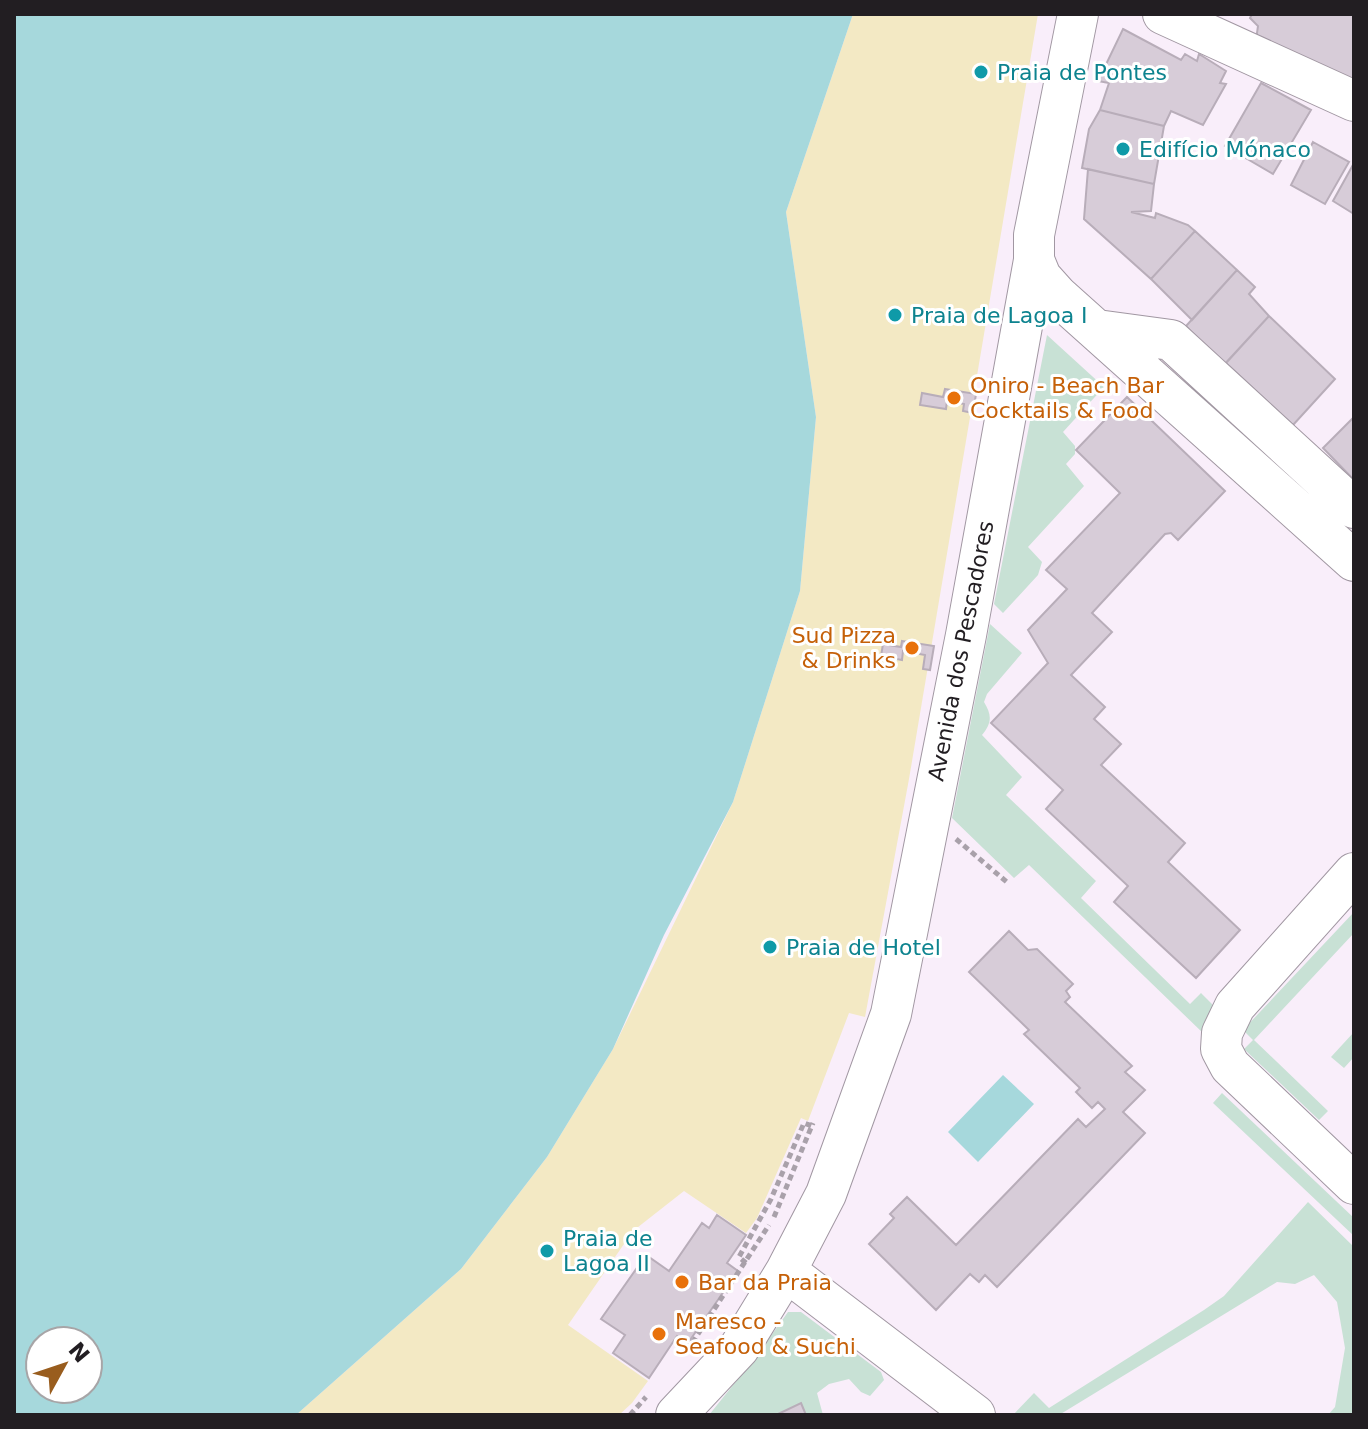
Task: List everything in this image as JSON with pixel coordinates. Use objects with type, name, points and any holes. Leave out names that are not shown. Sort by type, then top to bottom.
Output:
[{"type":"street","name":"Avenida dos Pescadores","points":[[666,1401],[739,1348],[786,1271],[826,1194],[891,1014],[966,635],[1034,260],[1034,235],[1078,14]]},
{"type":"street","points":[[1163,14],[1227,27],[1354,101]]},
{"type":"street","points":[[1034,260],[1041,277],[1097,330],[1354,561]]},
{"type":"street","points":[[1097,330],[1171,340],[1354,508]]},
{"type":"street","points":[[1354,873],[1235,1006],[1222,1033],[1221,1049],[1230,1066],[1354,1184]]},
{"type":"street","points":[[786,1271],[975,1415]]},
{"type":"path","points":[[928,823],[951,835],[1008,883]]},
{"type":"path","points":[[682,1356],[773,1218],[818,1112]]},
{"type":"path","points":[[746,1263],[739,1257],[771,1199],[804,1123],[812,1126]]},
{"type":"path","points":[[630,1415],[666,1401]]},
{"type":"green space","points":[[1047,335],[1104,387],[1063,432],[1075,446],[1075,454],[1066,464],[1084,486],[1028,547],[1042,562],[1038,575],[1003,613],[994,604]]},
{"type":"green space","points":[[990,624],[1022,653],[987,694],[984,702],[990,719],[982,735],[1022,777],[1006,795],[1096,881],[1081,898],[1190,1004],[1201,993],[1216,1008],[1204,1034],[1029,865],[1014,878],[952,818]]},
{"type":"green space","points":[[1354,912],[1354,933],[1254,1040],[1328,1111],[1319,1120],[1244,1049],[1253,1040],[1243,1030]]},
{"type":"green space","points":[[1354,1032],[1354,1057],[1344,1068],[1331,1057]]},
{"type":"green space","points":[[1222,1093],[1354,1218],[1354,1236],[1213,1103]]},
{"type":"green space","points":[[1308,1202],[1354,1247],[1354,1415],[1328,1415],[1335,1407],[1345,1348],[1337,1302],[1314,1275],[1295,1284],[1277,1282],[1059,1415],[1013,1415],[1034,1393],[1049,1408],[1224,1296]]},
{"type":"green space","points":[[788,1312],[801,1312],[881,1372],[884,1380],[870,1396],[861,1392],[849,1379],[829,1384],[817,1393],[823,1415],[806,1415],[800,1404],[776,1415],[709,1415],[754,1359]]},
{"type":"sand","points":[[853,14],[1038,14],[909,779],[865,1017],[849,1013],[808,1121],[801,1118],[757,1218],[746,1233],[684,1191],[633,1231],[568,1325],[648,1381],[619,1415],[296,1415],[461,1269],[547,1157],[613,1049],[733,802],[800,591],[816,417],[786,212]]},
{"type":"water","points":[[14,14],[853,14],[786,212],[816,417],[800,591],[733,802],[664,935],[613,1049],[547,1157],[461,1269],[296,1415],[14,1415]]},
{"type":"water","points":[[1003,1075],[1034,1104],[978,1162],[948,1132]]},
{"type":"building","points":[[1252,14],[1354,14],[1354,80],[1256,40],[1258,26],[1250,18]]},
{"type":"building","points":[[1123,29],[1181,60],[1185,54],[1197,61],[1199,54],[1226,71],[1220,83],[1226,84],[1203,125],[1171,111],[1164,126],[1100,110],[1109,83],[1098,81]]},
{"type":"building","points":[[1261,83],[1311,110],[1273,174],[1225,146]]},
{"type":"building","name":"Edifício Mónaco","points":[[1100,110],[1164,126],[1154,184],[1082,168],[1089,129]]},
{"type":"building","points":[[1313,142],[1349,162],[1325,204],[1291,185]]},
{"type":"building","points":[[1354,163],[1354,214],[1333,201]]},
{"type":"building","points":[[1088,169],[1154,184],[1151,211],[1131,212],[1155,218],[1156,213],[1188,225],[1195,231],[1151,279],[1084,219]]},
{"type":"building","points":[[1195,231],[1237,270],[1192,320],[1151,279]]},
{"type":"building","points":[[1237,270],[1255,287],[1249,294],[1269,316],[1222,367],[1186,326]]},
{"type":"building","points":[[1269,316],[1335,379],[1293,425],[1226,363]]},
{"type":"building","points":[[945,389],[976,394],[973,413],[963,411],[964,404],[947,401],[946,409],[920,405],[922,393],[943,397]]},
{"type":"building","points":[[1127,397],[1225,491],[1178,540],[1171,533],[1165,534],[1092,613],[1112,632],[1071,675],[1105,707],[1094,719],[1121,744],[1101,765],[1185,843],[1168,862],[1240,930],[1196,978],[1114,902],[1128,886],[1046,809],[1063,790],[991,723],[1048,663],[1028,630],[1067,589],[1046,570],[1120,493],[1076,450]]},
{"type":"building","points":[[1354,417],[1354,480],[1323,448]]},
{"type":"building","points":[[902,641],[934,646],[930,670],[923,669],[925,655],[903,651],[902,660],[881,656],[883,644],[901,647]]},
{"type":"building","points":[[1009,931],[1028,950],[1037,949],[1073,984],[1066,991],[1070,997],[1065,1002],[1132,1066],[1125,1072],[1145,1090],[1123,1112],[1145,1133],[997,1287],[985,1275],[979,1282],[970,1274],[936,1310],[869,1244],[894,1218],[890,1214],[907,1197],[956,1245],[1078,1119],[1086,1127],[1105,1109],[1098,1102],[1092,1108],[1076,1092],[1080,1088],[1024,1034],[1029,1030],[969,972]]},
{"type":"building","points":[[717,1215],[746,1235],[727,1263],[738,1271],[688,1343],[677,1336],[649,1378],[613,1353],[625,1335],[601,1319],[646,1255],[669,1271],[702,1223],[709,1228]]},
{"type":"building","points":[[801,1403],[806,1415],[776,1415]]},
{"type":"place","name":"Praia de Pontes","points":[[981,72]]},
{"type":"place","name":"Edifício Mónaco","points":[[1123,149]]},
{"type":"place","name":"Praia de Lagoa I","points":[[895,315]]},
{"type":"place","name":"Oniro - Beach Bar Cocktails & Food","points":[[954,398]]},
{"type":"place","name":"Sud Pizza & Drinks","points":[[912,648]]},
{"type":"place","name":"Praia de Hotel","points":[[770,947]]},
{"type":"place","name":"Praia de Lagoa II","points":[[547,1251]]},
{"type":"place","name":"Bar da Praia","points":[[682,1282]]},
{"type":"place","name":"Maresco - Seafood & Suchi","points":[[659,1334]]}]
